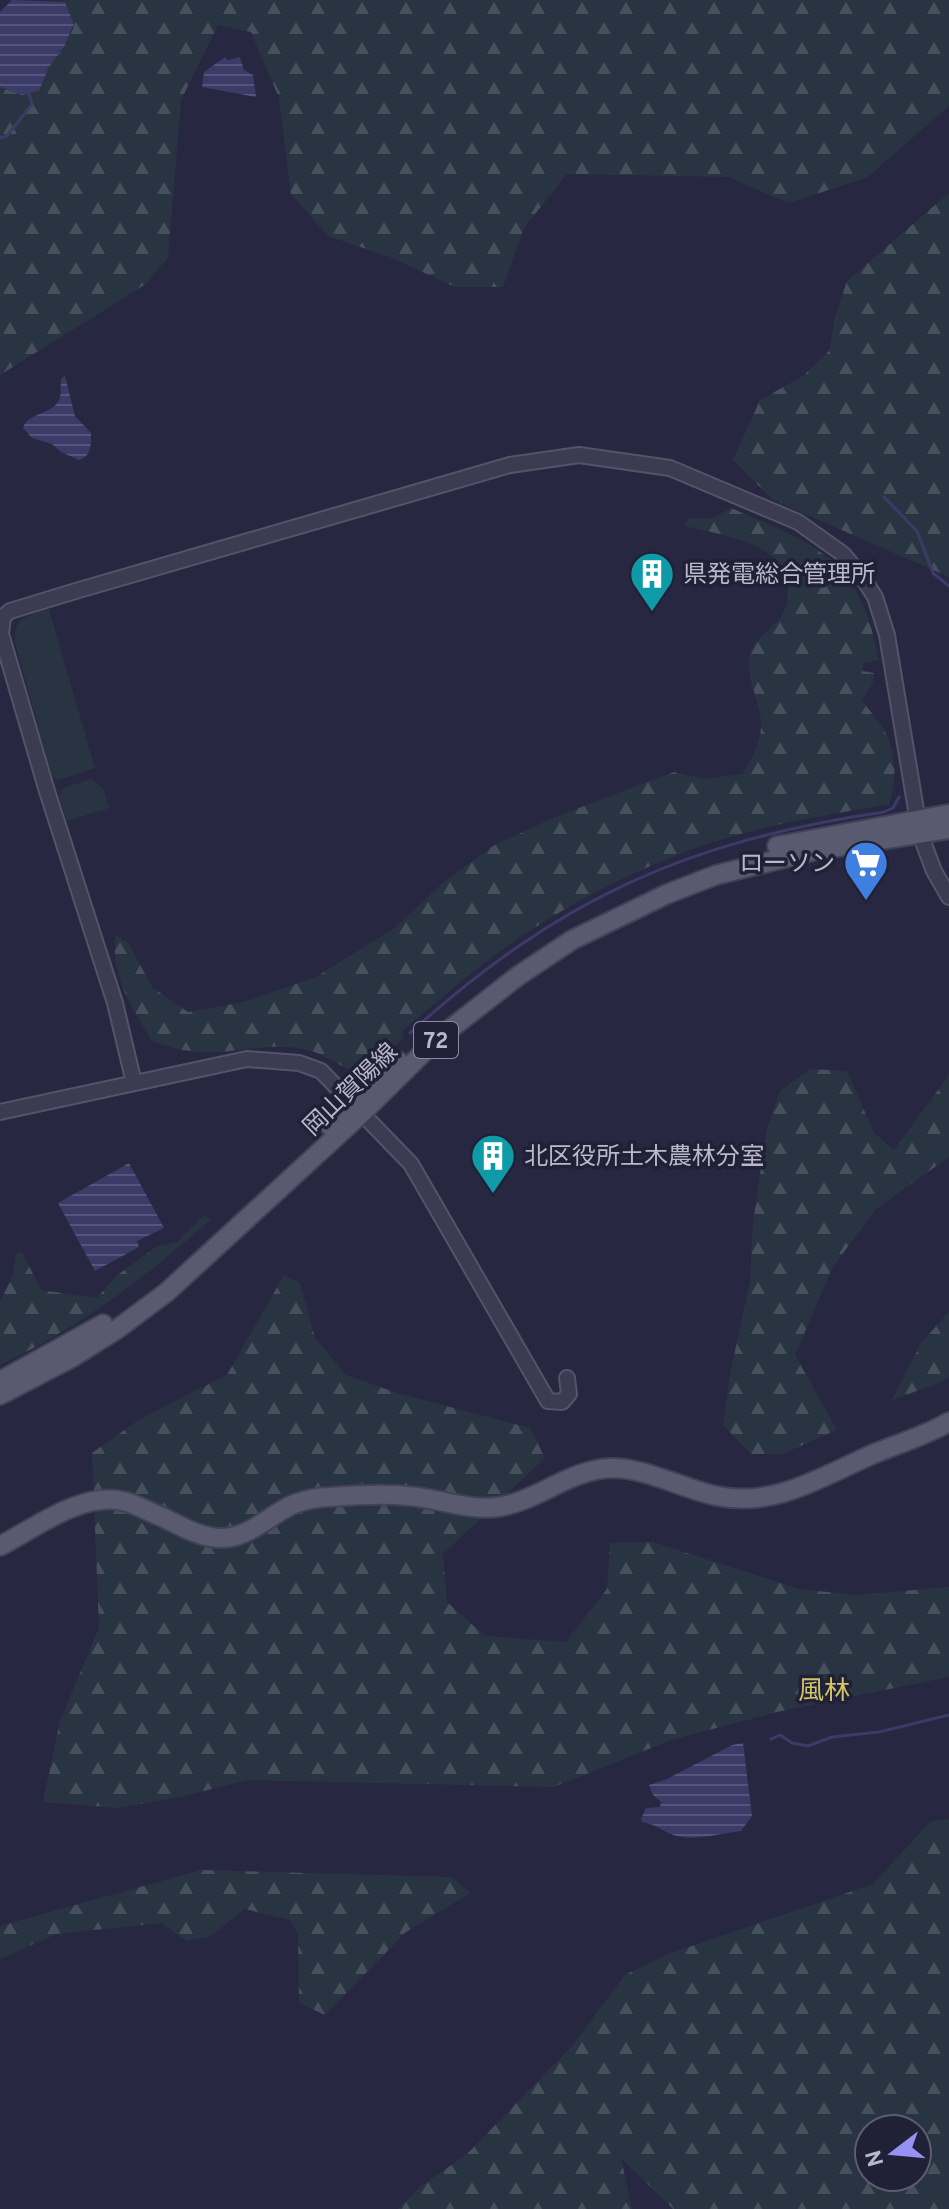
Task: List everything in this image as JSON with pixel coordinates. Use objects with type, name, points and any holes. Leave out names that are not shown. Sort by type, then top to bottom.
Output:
[{"type":"main road","name":"岡山賀陽線","points":[[0,1381],[108,1321],[159,1283],[436,1040],[518,976],[572,940],[621,915],[716,875],[919,826],[949,814]]},
{"type":"main road","name":"岡山賀陽線","points":[[919,826],[949,829]]},
{"type":"main road","name":"岡山賀陽線","points":[[0,1395],[73,1357],[167,1292],[359,1108]]},
{"type":"main road","points":[[0,1546],[75,1508],[104,1501],[122,1501],[212,1538],[229,1538],[245,1533],[294,1504],[326,1497],[410,1496],[477,1508],[499,1506],[519,1502],[577,1475],[615,1468],[716,1496],[766,1498],[802,1488],[949,1422]]},
{"type":"street","points":[[134,1083],[115,1003],[46,788],[0,624],[3,617],[10,611],[510,465],[579,455],[670,468],[798,522],[843,554],[875,597],[887,635],[919,826],[934,871],[949,897]]},
{"type":"street","points":[[0,1112],[247,1059],[310,1065],[321,1071],[359,1108],[411,1164],[548,1401],[562,1402],[569,1394],[567,1378]]},
{"type":"green space","points":[[61,0],[949,0],[949,106],[866,178],[788,203],[729,177],[567,174],[524,228],[503,287],[455,287],[390,257],[328,236],[291,194],[279,98],[251,32],[218,25],[181,100],[168,257],[146,284],[0,375],[0,87],[22,95],[39,91],[49,67],[73,29],[66,2]]},
{"type":"green space","points":[[949,193],[949,577],[773,500],[733,460],[760,400],[803,376],[829,351],[835,317],[847,281]]},
{"type":"green space","points":[[731,508],[811,546],[847,577],[860,599],[871,626],[879,660],[863,663],[863,671],[874,673],[873,683],[862,700],[883,728],[891,746],[894,771],[889,804],[733,836],[681,853],[606,887],[500,951],[404,1029],[402,1039],[370,1068],[358,1073],[315,1052],[295,1048],[201,1052],[152,1041],[130,1004],[119,977],[116,935],[128,943],[153,988],[188,1012],[244,1002],[316,977],[396,927],[444,882],[493,846],[555,817],[674,772],[703,779],[743,774],[757,746],[761,728],[760,711],[749,670],[750,653],[783,614],[788,588],[785,572],[764,551],[732,537],[685,526],[687,518],[714,518]]},
{"type":"green space","points":[[49,609],[95,768],[58,780],[52,776],[15,643],[16,627],[23,618]]},
{"type":"green space","points":[[91,779],[103,788],[109,808],[67,821],[59,796],[63,788]]},
{"type":"green space","points":[[810,1069],[847,1071],[874,1133],[894,1150],[949,1075],[949,1157],[876,1209],[832,1268],[795,1355],[837,1430],[782,1454],[751,1454],[723,1425],[730,1374],[750,1282],[753,1223],[766,1132],[780,1091]]},
{"type":"green space","points":[[203,1216],[211,1219],[111,1300],[57,1335],[0,1365],[0,1302],[13,1275],[16,1254],[22,1252],[41,1290],[97,1298],[116,1276],[156,1247],[177,1242]]},
{"type":"green space","points":[[284,1275],[300,1283],[315,1338],[346,1375],[397,1393],[530,1428],[545,1458],[443,1554],[447,1602],[485,1636],[566,1642],[607,1589],[610,1543],[653,1542],[799,1589],[857,1595],[949,1587],[949,1677],[777,1712],[671,1740],[554,1787],[247,1780],[119,1808],[43,1802],[60,1721],[99,1628],[92,1453],[140,1419],[227,1375]]},
{"type":"green space","points":[[949,1312],[949,1377],[892,1400],[921,1343]]},
{"type":"green space","points":[[949,1819],[949,2209],[673,2209],[621,2158],[632,2209],[398,2209],[420,2187],[467,2154],[572,2046],[625,1975],[663,1956],[873,1884],[931,1821]]},
{"type":"green space","points":[[201,1870],[452,1877],[470,1893],[406,1932],[325,2015],[299,2003],[298,1934],[290,1920],[244,1909],[211,1936],[187,1941],[161,1923],[56,1934],[0,1959],[0,1926]]},
{"type":"shaded area","points":[[12,0],[65,2],[74,24],[39,91],[22,95],[0,87],[0,12]]},
{"type":"shaded area","points":[[225,57],[228,60],[240,57],[244,70],[253,75],[256,97],[202,87],[204,72]]},
{"type":"shaded area","points":[[65,376],[75,416],[91,433],[89,453],[79,460],[52,444],[32,438],[23,428],[29,419],[56,405],[61,379]]},
{"type":"shaded area","points":[[129,1163],[164,1228],[137,1241],[139,1247],[95,1271],[58,1203]]},
{"type":"shaded area","points":[[743,1743],[752,1816],[741,1831],[688,1838],[642,1822],[646,1808],[660,1807],[661,1802],[653,1795],[649,1785],[667,1779],[732,1745]]},
{"type":"waterway","points":[[0,138],[7,136],[32,104],[29,94]]},
{"type":"waterway","points":[[884,497],[917,531],[933,573],[949,586]]},
{"type":"waterway","points":[[410,1033],[465,986],[519,946],[573,912],[629,883],[686,859],[748,840],[813,824],[884,812],[893,808],[899,797]]},
{"type":"waterway","points":[[771,1739],[780,1735],[792,1743],[808,1746],[832,1737],[879,1732],[949,1715]]},
{"type":"place","name":"県発電総合管理所","points":[[652,613]]},
{"type":"place","name":"ローソン","points":[[866,902]]},
{"type":"place","name":"北区役所土木農林分室","points":[[493,1195]]},
{"type":"district","name":"風林","points":[[824,1690]]}]
